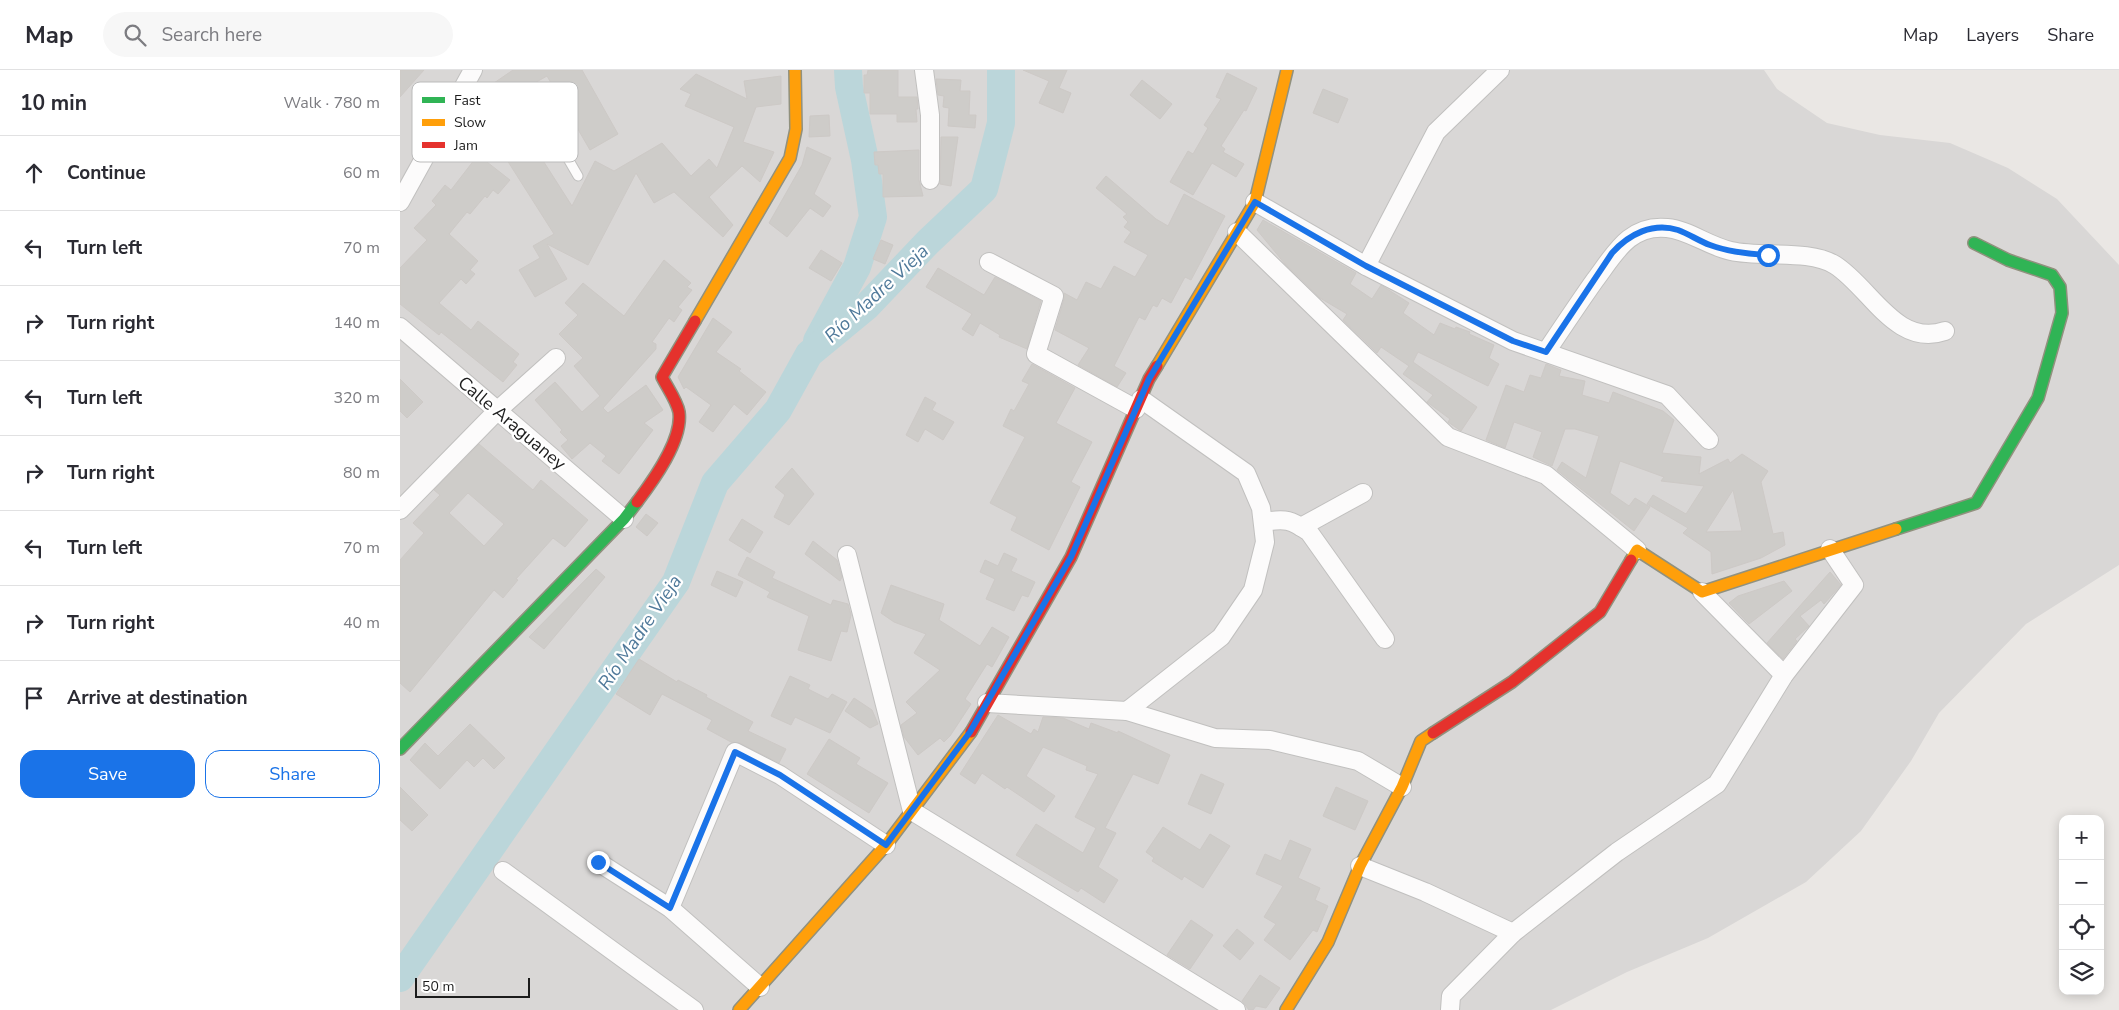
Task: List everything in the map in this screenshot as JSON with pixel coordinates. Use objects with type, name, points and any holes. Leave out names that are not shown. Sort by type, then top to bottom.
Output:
[{"type":"street","points":[[467,82],[474,70]]},
{"type":"street","points":[[400,749],[624,519],[665,459],[680,428],[679,410],[662,377],[790,158],[796,129],[796,70]]},
{"type":"street","points":[[924,70],[930,115],[930,180]]},
{"type":"street","points":[[740,1010],[886,845],[970,732],[987,703],[1071,557],[1149,379],[1255,202],[1287,70]]},
{"type":"street","points":[[1366,266],[1436,132],[1500,70]]},
{"type":"street","points":[[400,202],[422,162]]},
{"type":"street","points":[[1255,202],[1366,266],[1513,341],[1667,395],[1709,440]]},
{"type":"street","points":[[1546,352],[1618,247],[1640,232],[1660,227],[1679,230],[1709,245],[1736,252],[1825,261],[1841,270],[1903,327],[1920,335],[1945,331]]},
{"type":"street","points":[[1237,232],[1448,437],[1546,475],[1637,550],[1702,592],[1784,675]]},
{"type":"street","points":[[1702,592],[1976,503],[2038,398],[2062,313],[2058,282],[2052,275],[2008,260],[1974,243]]},
{"type":"street","points":[[989,262],[1054,296],[1036,354],[1138,404],[1246,473],[1261,508],[1265,542],[1253,590],[1221,637],[1127,711]]},
{"type":"street","name":"Calle Araguaney","points":[[400,327],[624,519]]},
{"type":"street","points":[[400,510],[498,410],[556,358]]},
{"type":"street","points":[[1301,527],[1363,493]]},
{"type":"street","points":[[1264,522],[1280,519],[1291,520],[1309,532],[1385,639]]},
{"type":"street","points":[[1450,1010],[1451,996],[1513,932],[1617,852],[1717,784],[1784,675],[1854,585],[1830,549]]},
{"type":"street","points":[[1286,1010],[1328,942],[1360,866],[1402,787],[1421,741],[1512,682],[1600,612],[1637,550]]},
{"type":"street","points":[[847,555],[912,812],[1236,1010]]},
{"type":"street","points":[[987,703],[1127,711],[1215,738],[1270,740],[1358,761],[1402,787]]},
{"type":"street","points":[[670,908],[735,752],[780,775],[886,845]]},
{"type":"street","points":[[598,862],[670,908],[760,987]]},
{"type":"street","points":[[1360,866],[1425,892],[1513,932]]},
{"type":"street","points":[[503,871],[694,1010]]},
{"type":"lane","points":[[570,162],[578,176]]},
{"type":"shaded area","points":[[400,70],[1764,70],[1777,89],[1827,123],[1880,135],[1950,143],[2008,168],[2057,199],[2119,265],[2119,565],[2026,624],[1939,713],[1911,761],[1861,831],[1806,882],[1708,938],[1627,972],[1551,1010],[400,1010]]},
{"type":"building","points":[[400,70],[424,70],[412,82],[400,97]]},
{"type":"building","points":[[513,70],[582,70],[618,134],[590,150],[578,129],[578,82],[550,82],[547,76],[536,82],[495,82]]},
{"type":"building","points":[[868,70],[898,70],[898,97],[917,97],[917,122],[897,122],[897,114],[870,114],[870,93],[864,93],[864,75],[867,75]]},
{"type":"building","points":[[1023,70],[1067,70],[1059,88],[1071,93],[1063,113],[1039,103],[1049,81]]},
{"type":"building","points":[[1227,73],[1257,88],[1246,111],[1244,110],[1221,146],[1225,149],[1223,152],[1244,164],[1236,177],[1212,163],[1193,195],[1170,182],[1188,151],[1193,154],[1208,128],[1204,125],[1221,99],[1216,97]]},
{"type":"building","points":[[696,74],[747,99],[744,81],[781,76],[781,104],[756,107],[743,142],[774,152],[760,182],[742,166],[709,197],[733,225],[723,237],[674,192],[654,203],[636,173],[588,265],[547,244],[567,279],[535,297],[519,270],[540,258],[533,246],[554,234],[508,162],[544,162],[572,206],[595,161],[614,171],[662,143],[691,176],[709,159],[717,168],[734,127],[685,106],[691,94],[680,89]]},
{"type":"building","points":[[936,79],[961,80],[960,91],[970,91],[969,115],[976,115],[975,128],[948,126],[949,108],[943,107],[944,96],[938,95]]},
{"type":"building","points":[[1142,80],[1172,104],[1160,119],[1130,95]]},
{"type":"building","points":[[1323,89],[1348,99],[1338,123],[1313,113]]},
{"type":"building","points":[[829,115],[830,136],[809,137],[810,116]]},
{"type":"building","points":[[941,137],[958,137],[951,186],[940,184]]},
{"type":"building","points":[[807,147],[831,158],[814,194],[831,206],[823,217],[810,208],[787,237],[769,223],[802,165]]},
{"type":"building","points":[[919,150],[919,180],[923,196],[883,197],[883,174],[879,174],[878,165],[875,165],[874,152]]},
{"type":"building","points":[[473,162],[487,162],[510,180],[498,194],[493,190],[487,198],[485,196],[470,214],[467,212],[449,234],[478,261],[470,270],[475,274],[466,284],[461,279],[439,303],[471,330],[478,321],[519,354],[513,362],[517,365],[503,382],[441,332],[439,335],[400,304],[400,268],[427,240],[414,228],[436,205],[432,201],[445,185],[451,190]]},
{"type":"building","points":[[1106,176],[1156,219],[1168,226],[1184,194],[1225,216],[1191,280],[1185,277],[1171,303],[1162,298],[1157,307],[1153,305],[1145,320],[1139,317],[1114,366],[1126,373],[1117,387],[1078,365],[1089,348],[1055,330],[1064,293],[1077,300],[1086,282],[1101,289],[1114,266],[1135,277],[1148,255],[1124,242],[1131,232],[1124,227],[1128,222],[1123,217],[1127,214],[1096,188]]},
{"type":"building","points":[[1263,220],[1356,273],[1350,284],[1372,299],[1381,285],[1409,303],[1403,313],[1434,335],[1440,323],[1470,332],[1469,334],[1494,345],[1489,358],[1499,364],[1488,386],[1418,352],[1413,362],[1477,407],[1461,431],[1448,422],[1450,419],[1427,402],[1433,395],[1403,374],[1409,366],[1381,347],[1377,353],[1343,320],[1347,314],[1320,298],[1285,264],[1257,230]]},
{"type":"building","points":[[881,240],[893,245],[885,264],[873,259]]},
{"type":"building","points":[[821,250],[842,263],[831,281],[809,268]]},
{"type":"building","points":[[664,260],[691,283],[687,287],[692,290],[678,307],[682,310],[674,322],[669,318],[652,342],[656,344],[656,349],[603,408],[608,413],[646,385],[663,410],[644,423],[653,430],[619,474],[602,461],[606,456],[590,443],[572,459],[561,446],[568,440],[560,432],[562,430],[535,400],[555,382],[582,412],[600,396],[574,366],[583,358],[559,334],[578,315],[565,303],[583,283],[624,316]]},
{"type":"building","points":[[938,268],[984,295],[995,277],[1041,301],[1027,349],[999,337],[1000,335],[980,323],[973,336],[962,329],[972,314],[926,287]]},
{"type":"building","points":[[713,318],[732,332],[716,352],[741,369],[739,371],[766,392],[747,415],[734,404],[713,432],[699,422],[711,405],[686,387],[684,389],[678,377]]},
{"type":"building","points":[[1032,364],[1075,388],[1056,423],[1092,442],[1071,482],[1080,487],[1049,550],[1011,530],[1017,517],[990,503],[1025,437],[1003,426],[1011,409],[1014,411],[1029,384],[1022,381]]},
{"type":"building","points":[[1546,364],[1561,370],[1559,376],[1585,381],[1582,395],[1609,403],[1613,392],[1663,411],[1674,420],[1662,453],[1701,457],[1699,474],[1728,459],[1730,463],[1742,454],[1768,471],[1761,482],[1773,534],[1783,532],[1785,545],[1761,558],[1712,574],[1711,552],[1683,533],[1688,528],[1647,504],[1653,495],[1686,514],[1704,486],[1661,481],[1664,477],[1620,461],[1610,493],[1629,506],[1635,498],[1650,507],[1634,531],[1557,470],[1562,462],[1586,478],[1599,436],[1575,429],[1565,429],[1552,466],[1533,457],[1542,432],[1514,422],[1505,448],[1486,440],[1506,385],[1524,392],[1530,375],[1541,378]],"holes":[[[1733,490],[1742,531],[1706,532]]]},
{"type":"building","points":[[400,379],[423,402],[407,418],[400,411]]},
{"type":"building","points":[[925,397],[936,403],[932,410],[954,422],[943,440],[925,429],[918,442],[906,435]]},
{"type":"building","points":[[479,444],[533,490],[541,480],[588,520],[565,547],[553,538],[516,579],[518,580],[503,598],[494,590],[410,692],[400,683],[400,560],[424,533],[413,523],[440,495],[434,490]],"holes":[[[468,493],[504,524],[484,546],[449,513]]]},
{"type":"building","points":[[792,468],[814,494],[789,525],[774,517],[785,495],[775,487]]},
{"type":"building","points":[[646,514],[658,523],[647,536],[636,527]]},
{"type":"building","points":[[742,519],[763,532],[750,553],[729,540]]},
{"type":"building","points":[[813,541],[837,560],[842,577],[840,581],[805,554]]},
{"type":"building","points":[[1004,553],[1017,559],[1011,571],[1035,582],[1028,597],[1022,595],[1014,611],[986,599],[995,579],[980,572],[985,560],[998,566]]},
{"type":"building","points":[[747,557],[775,572],[772,578],[831,605],[833,600],[848,604],[851,615],[847,632],[841,631],[831,661],[798,650],[809,616],[767,597],[770,592],[738,575]]},
{"type":"building","points":[[596,569],[605,577],[544,649],[529,637]]},
{"type":"building","points":[[717,571],[743,582],[736,597],[711,585]]},
{"type":"building","points":[[1830,572],[1841,585],[1824,604],[1821,600],[1800,616],[1809,626],[1795,639],[1797,641],[1783,659],[1767,643]]},
{"type":"building","points":[[1784,581],[1792,591],[1749,624],[1729,603],[1738,596]]},
{"type":"building","points":[[891,585],[944,604],[939,620],[980,646],[992,627],[1009,637],[992,667],[987,664],[965,699],[971,704],[950,736],[944,742],[940,738],[918,755],[904,737],[901,725],[917,713],[906,702],[940,670],[914,653],[926,634],[894,622],[881,613]]},
{"type":"building","points":[[639,659],[677,682],[678,680],[707,695],[706,697],[753,722],[748,731],[786,749],[779,763],[740,743],[731,742],[707,729],[712,720],[662,694],[650,715],[616,694]]},
{"type":"building","points":[[790,676],[810,685],[808,689],[828,699],[832,694],[847,702],[830,733],[795,717],[791,725],[771,716]]},
{"type":"building","points":[[854,698],[872,710],[878,724],[870,728],[845,711]]},
{"type":"building","points":[[998,715],[1031,734],[1034,729],[1038,732],[1043,717],[1063,718],[1089,729],[1091,723],[1118,733],[1118,731],[1170,755],[1158,784],[1133,774],[1105,828],[1116,833],[1098,867],[1118,880],[1104,903],[1081,888],[1078,892],[1016,855],[1036,824],[1083,853],[1096,828],[1075,817],[1098,774],[1086,770],[1087,766],[1043,747],[1026,776],[1055,796],[1044,812],[982,773],[975,784],[960,774]]},
{"type":"building","points":[[470,724],[505,758],[494,769],[483,758],[474,767],[467,760],[440,789],[410,760],[425,743],[438,756]]},
{"type":"building","points":[[829,739],[860,758],[856,764],[888,783],[869,813],[807,774]]},
{"type":"building","points":[[1201,774],[1224,784],[1211,814],[1188,804]]},
{"type":"building","points":[[400,787],[428,815],[412,831],[400,820]]},
{"type":"building","points":[[1336,787],[1368,801],[1355,830],[1323,816]]},
{"type":"building","points":[[1163,827],[1200,850],[1210,834],[1230,846],[1203,888],[1184,876],[1182,880],[1152,861],[1154,858],[1146,852]]},
{"type":"building","points":[[1290,840],[1311,849],[1298,878],[1320,888],[1315,900],[1328,906],[1317,932],[1313,930],[1290,960],[1264,940],[1276,924],[1264,917],[1283,886],[1256,874],[1265,854],[1281,861]]},
{"type":"building","points":[[1191,920],[1213,935],[1190,969],[1167,955]]},
{"type":"building","points":[[1237,929],[1254,943],[1240,960],[1223,946]]},
{"type":"building","points":[[1260,975],[1280,988],[1266,1008],[1256,1006],[1253,1010],[1249,1010],[1242,1001]]},
{"type":"waterway","points":[[817,341],[857,267],[873,217],[865,160],[849,87],[848,70]]},
{"type":"waterway","name":"Río Madre Vieja","points":[[400,978],[676,582],[715,483],[778,410],[809,354],[866,307],[928,242],[984,189],[1001,123],[1001,70]]},
{"type":"traffic: fast","points":[[1896,529],[1976,503],[2038,398],[2062,313],[2060,287],[2052,275],[2008,260],[1974,243]]},
{"type":"traffic: fast","points":[[400,749],[624,519],[637,502]]},
{"type":"traffic: slow","points":[[695,321],[790,158],[796,129],[795,70]]},
{"type":"traffic: slow","points":[[1157,366],[1255,202],[1287,70]]},
{"type":"traffic: slow","points":[[1631,560],[1637,550],[1702,592],[1896,529]]},
{"type":"traffic: slow","points":[[739,1010],[886,845],[971,732]]},
{"type":"traffic: slow","points":[[1286,1010],[1328,942],[1360,866],[1402,787],[1421,741],[1433,733]]},
{"type":"traffic: jam","points":[[637,502],[666,460],[676,435],[679,412],[662,377],[695,321]]},
{"type":"traffic: jam","points":[[971,732],[1071,557],[1149,379],[1157,366]]},
{"type":"traffic: jam","points":[[1433,733],[1512,682],[1600,612],[1631,560]]},
{"type":"route","points":[[598,862],[670,908],[735,752],[780,775],[886,845],[970,732],[1071,557],[1149,379],[1255,202],[1366,266],[1513,341],[1546,352],[1612,253],[1632,236],[1640,232],[1650,228],[1670,228],[1679,230],[1709,245],[1722,249],[1768,255]]}]
